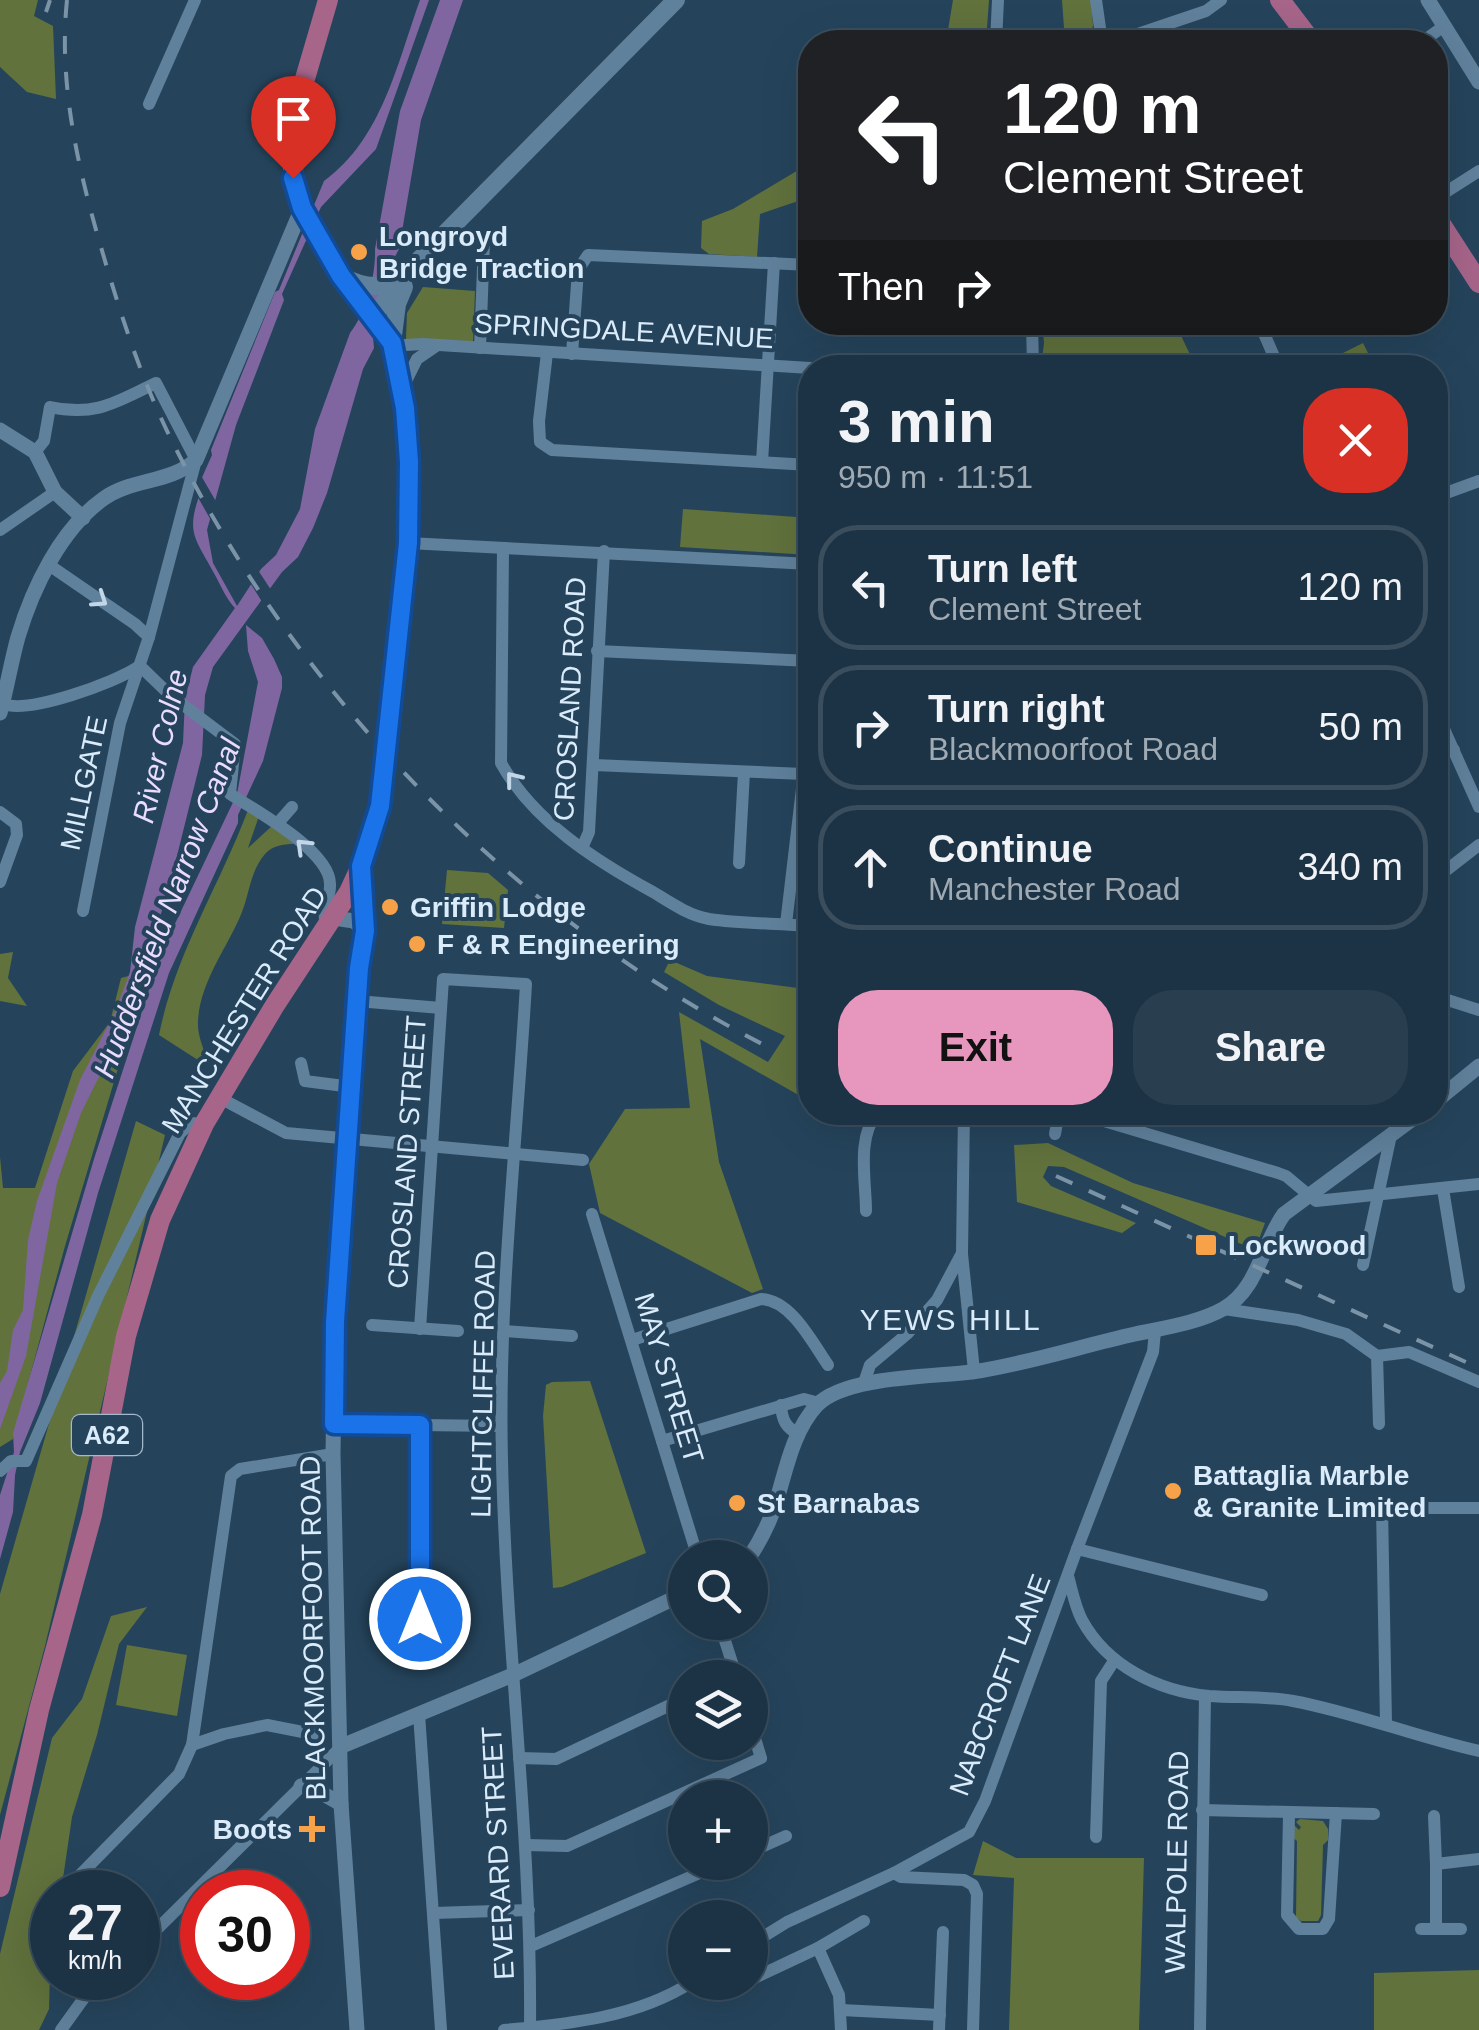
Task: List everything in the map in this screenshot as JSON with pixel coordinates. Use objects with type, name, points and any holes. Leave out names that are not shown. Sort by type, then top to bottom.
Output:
[{"type":"main road","name":"MANCHESTER ROAD","points":[[0,1887],[39,1710],[92,1515],[126,1336],[160,1220],[204,1124],[361,866],[380,806],[408,543],[409,462],[403,388],[376,317],[341,276],[303,211],[293,178],[294,130],[301,85],[328,0]]},
{"type":"main road","points":[[376,317],[412,267],[676,0]]},
{"type":"main road","points":[[1280,0],[1303,30]]},
{"type":"main road","points":[[1448,234],[1479,283]]},
{"type":"main road","points":[[376,317],[390,284],[406,267],[412,267]]},
{"type":"main road","points":[[376,317],[398,304],[412,267]]},
{"type":"street","points":[[149,104],[194,0]]},
{"type":"street","points":[[997,30],[998,0]]},
{"type":"street","points":[[1096,0],[1100,30]]},
{"type":"street","points":[[1148,30],[1206,10],[1221,0]]},
{"type":"street","points":[[1428,0],[1446,30]]},
{"type":"street","points":[[1438,30],[1444,26]]},
{"type":"street","points":[[1448,32],[1479,82]]},
{"type":"street","points":[[1448,192],[1479,172]]},
{"type":"street","points":[[303,211],[196,460],[168,478],[123,488],[104,498],[82,518],[49,565],[18,635],[1,708],[28,708],[118,681],[140,666],[177,701],[236,746],[229,790],[234,796],[278,822],[327,870],[330,884],[323,917],[330,922],[354,921],[365,931]]},
{"type":"street","points":[[480,348],[484,241]]},
{"type":"street","points":[[572,354],[578,270],[588,254],[798,265]]},
{"type":"street","points":[[762,462],[774,263]]},
{"type":"street","name":"SPRINGDALE AVENUE","points":[[376,317],[418,344],[798,367]]},
{"type":"street","name":"SPRINGDALE AVENUE","points":[[403,388],[417,360],[436,346]]},
{"type":"street","points":[[546,353],[540,442],[552,450],[798,464]]},
{"type":"street","points":[[35,452],[44,441],[50,408],[93,411],[156,383],[196,460]]},
{"type":"street","points":[[0,430],[35,452],[56,492],[82,518]]},
{"type":"street","name":"MILLGATE","points":[[83,911],[116,742],[149,637],[196,460]]},
{"type":"street","points":[[1448,492],[1479,481]]},
{"type":"street","points":[[0,530],[56,492]]},
{"type":"street","points":[[408,543],[798,563]]},
{"type":"street","points":[[503,548],[501,762],[509,778],[602,864],[690,913],[710,919],[798,925]]},
{"type":"street","name":"CROSLAND ROAD","points":[[582,848],[589,832],[594,765],[604,551]]},
{"type":"street","points":[[49,565],[149,637]]},
{"type":"street","points":[[597,651],[798,660]]},
{"type":"street","points":[[1448,737],[1479,807]]},
{"type":"street","points":[[1448,751],[1454,750]]},
{"type":"street","points":[[594,765],[798,774]]},
{"type":"street","points":[[738,863],[744,772]]},
{"type":"street","points":[[278,822],[292,807]]},
{"type":"street","points":[[0,812],[16,824],[16,836],[0,882]]},
{"type":"street","points":[[786,924],[798,824]]},
{"type":"street","points":[[1448,870],[1479,846]]},
{"type":"street","name":"BLACKMOORFOOT ROAD","points":[[356,2030],[342,1804],[333,1454],[335,1322],[346,1140],[365,931],[361,866]]},
{"type":"street","name":"LIGHTCLIFFE ROAD","points":[[442,979],[526,984],[501,1426],[513,1675]]},
{"type":"street","name":"CROSLAND STREET","points":[[420,1329],[442,979]]},
{"type":"street","points":[[1448,1000],[1479,1010]]},
{"type":"street","points":[[358,1001],[441,1008]]},
{"type":"street","points":[[302,1063],[305,1081],[352,1087]]},
{"type":"street","points":[[1448,1091],[1479,1066]]},
{"type":"street","points":[[220,1098],[286,1132],[584,1160]]},
{"type":"street","points":[[11,1465],[26,1461],[30,1455],[98,1296],[180,1133],[191,1122],[204,1124]]},
{"type":"street","points":[[866,1211],[869,1125]]},
{"type":"street","points":[[964,1125],[962,1253],[974,1371]]},
{"type":"street","points":[[1055,1134],[1057,1125]]},
{"type":"street","points":[[1117,1125],[1278,1173],[1316,1201],[1479,1184]]},
{"type":"street","points":[[1363,1266],[1395,1132],[1393,1125]]},
{"type":"street","points":[[760,1540],[786,1463],[819,1403],[864,1382],[974,1371],[1155,1331],[1224,1309],[1254,1276],[1284,1214],[1404,1125]]},
{"type":"street","points":[[1443,1189],[1459,1288]]},
{"type":"street","name":"MAY STREET","points":[[592,1214],[692,1540]]},
{"type":"street","points":[[864,1382],[870,1364],[907,1334],[937,1300],[962,1253]]},
{"type":"street","points":[[632,1340],[761,1299],[773,1299],[784,1306],[828,1365]]},
{"type":"street","points":[[1224,1309],[1298,1320],[1346,1334],[1377,1356],[1409,1352],[1479,1382]]},
{"type":"street","points":[[372,1325],[458,1331]]},
{"type":"street","points":[[505,1331],[572,1336]]},
{"type":"street","name":"NABCROFT LANE","points":[[768,1934],[968,1832],[985,1801],[1154,1352],[1155,1331]]},
{"type":"street","points":[[1377,1356],[1379,1424]]},
{"type":"street","points":[[662,1441],[804,1399],[819,1403]]},
{"type":"street","points":[[781,1405],[788,1429],[799,1435]]},
{"type":"street","points":[[334,1424],[501,1426]]},
{"type":"street","points":[[420,1425],[420,1653]]},
{"type":"street","points":[[85,1870],[179,1774],[192,1745],[232,1476],[240,1470],[333,1454]]},
{"type":"street","points":[[1386,1722],[1382,1508],[1479,1508]]},
{"type":"street","points":[[1077,1549],[1262,1595]]},
{"type":"street","points":[[1068,1576],[1082,1620],[1114,1660],[1170,1689],[1205,1696],[1290,1701],[1386,1722],[1479,1751]]},
{"type":"street","points":[[160,1925],[342,1746],[513,1675],[668,1601]]},
{"type":"street","points":[[1096,1836],[1101,1681],[1114,1660]]},
{"type":"street","name":"EVERARD STREET","points":[[513,1675],[531,1946],[530,2028]]},
{"type":"street","name":"WALPOLE ROAD","points":[[1200,2030],[1205,1696]]},
{"type":"street","points":[[519,1758],[556,1759],[668,1706]]},
{"type":"street","points":[[420,1714],[440,2030]]},
{"type":"street","points":[[192,1745],[266,1725],[318,1735]]},
{"type":"street","points":[[526,1845],[567,1846],[757,1760]]},
{"type":"street","points":[[301,1786],[342,1804]]},
{"type":"street","points":[[1202,1810],[1374,1814]]},
{"type":"street","points":[[1289,1814],[1288,1915],[1299,1929],[1323,1929],[1329,1919],[1336,1814]]},
{"type":"street","points":[[1434,1816],[1436,1864],[1428,1929],[1461,1930]]},
{"type":"street","points":[[768,1844],[786,1836]]},
{"type":"street","points":[[1436,1864],[1462,1864],[1479,1859]]},
{"type":"street","points":[[894,1872],[901,1877],[964,1880],[978,1894],[972,2030]]},
{"type":"street","points":[[531,1946],[683,1880]]},
{"type":"street","points":[[434,1912],[529,1910]]},
{"type":"street","points":[[768,1971],[864,1921]]},
{"type":"street","points":[[939,2030],[943,1932]]},
{"type":"street","points":[[818,1948],[832,1974],[841,2010],[841,2030]]},
{"type":"street","points":[[504,2030],[597,2020],[668,1993]]},
{"type":"street","points":[[61,2030],[83,2000]]},
{"type":"street","points":[[841,2010],[940,2015]]},
{"type":"green space","points":[[0,0],[38,0],[34,16],[53,26],[56,99],[27,92],[0,67]]},
{"type":"green space","points":[[953,0],[989,0],[987,30],[948,30]]},
{"type":"green space","points":[[1062,0],[1091,0],[1092,30],[1064,30]]},
{"type":"green space","points":[[798,170],[798,201],[760,214],[757,257],[709,254],[701,248],[702,221],[733,209]]},
{"type":"green space","points":[[423,287],[475,291],[473,342],[406,339],[407,313]]},
{"type":"green space","points":[[1043,335],[1181,335],[1190,355],[1042,355]]},
{"type":"green space","points":[[1363,343],[1369,355],[1339,355]]},
{"type":"green space","points":[[683,509],[798,517],[798,554],[680,547]]},
{"type":"green space","points":[[248,810],[259,816],[248,848],[273,825],[294,844],[271,849],[256,868],[242,912],[200,1006],[198,1026],[207,1059],[201,1062],[159,1035],[176,976]]},
{"type":"green space","points":[[447,870],[488,873],[508,890],[504,928],[442,924]]},
{"type":"green space","points":[[13,952],[8,978],[27,1006],[0,1001],[0,954]]},
{"type":"green space","points":[[670,960],[707,976],[798,988],[798,1095],[700,1039],[719,1162],[763,1289],[752,1293],[600,1213],[589,1164],[625,1109],[690,1108],[679,1012],[768,1062],[785,1036],[719,1005],[664,972]]},
{"type":"green space","points":[[147,971],[65,1246],[13,1439],[0,1447],[0,1157],[3,1188],[35,1188],[73,1071],[110,1022],[121,978]]},
{"type":"green space","points":[[136,1121],[165,1135],[45,1646],[0,1815],[0,1594]]},
{"type":"green space","points":[[1048,1143],[1133,1183],[1265,1223],[1255,1250],[1064,1167],[1048,1166],[1043,1177],[1051,1186],[1136,1223],[1122,1233],[1017,1202],[1014,1145]]},
{"type":"green space","points":[[590,1381],[646,1553],[553,1588],[543,1416],[546,1385]]},
{"type":"green space","points":[[147,1607],[119,1644],[72,1817],[64,1870],[30,1870],[30,2000],[49,2000],[49,2009],[39,2030],[0,2030],[0,1954],[52,1738],[82,1699],[111,1616]]},
{"type":"green space","points":[[127,1645],[187,1655],[177,1716],[116,1705]]},
{"type":"green space","points":[[1323,1821],[1328,1829],[1328,1840],[1323,1845],[1318,1921],[1301,1921],[1296,1917],[1297,1841],[1292,1837],[1294,1825],[1299,1830],[1301,1827],[1296,1822]]},
{"type":"green space","points":[[983,1841],[1016,1858],[1144,1858],[1139,2030],[1009,2030],[1014,1878],[973,1875]]},
{"type":"green space","points":[[1479,1970],[1479,2030],[1374,2030],[1374,1973]]},
{"type":"shaded area","points":[[420,0],[429,0],[376,149],[321,207],[282,294],[284,300],[236,425],[207,530],[213,563],[237,606],[261,569],[276,555],[300,509],[315,429],[369,293],[400,111],[440,0],[463,0],[421,120],[399,249],[388,270],[374,348],[363,369],[327,493],[298,557],[282,572],[213,667],[205,695],[202,755],[171,880],[133,1008],[81,1113],[57,1183],[26,1356],[0,1429],[0,1383],[7,1371],[13,1330],[23,1310],[28,1240],[37,1201],[80,1080],[115,1012],[130,972],[135,927],[183,743],[185,699],[193,667],[235,608],[194,534],[200,482],[275,292],[324,181],[344,164],[374,122]]},
{"type":"shaded area","points":[[246,625],[262,638],[282,677],[263,761],[169,973],[98,1193],[40,1403],[20,1452],[13,1512],[0,1559],[0,1495],[14,1452],[13,1433],[94,1159],[161,953],[237,794],[258,682],[248,651]]},
{"type":"pier","points":[[199,472],[218,505],[213,524],[195,492]]},
{"type":"pier","points":[[256,567],[273,593],[264,605],[249,581]]},
{"type":"railway","points":[[46,12],[50,0]]},
{"type":"railway","points":[[67,0],[65,64],[73,128],[94,223],[126,327],[152,399],[174,445],[226,538],[285,628],[351,713],[423,792],[501,866],[585,933],[673,994],[766,1046]]},
{"type":"railway","points":[[1056,1176],[1479,1368]]},
{"type":"place","name":"Longroyd Bridge Traction","points":[[359,252]]},
{"type":"place","name":"Griffin Lodge","points":[[390,907]]},
{"type":"place","name":"F & R Engineering","points":[[417,944]]},
{"type":"place","name":"Lockwood","points":[[1206,1245]]},
{"type":"place","name":"Battaglia Marble & Granite Limited","points":[[1173,1491]]},
{"type":"place","name":"St Barnabas","points":[[737,1503]]},
{"type":"place","name":"Boots","points":[[312,1829]]},
{"type":"district","name":"YEWS HILL","points":[[951,1319]]},
{"type":"route","points":[[293,178],[302,208],[351,293],[392,343],[405,408],[408,543],[380,806],[361,866],[365,931],[346,1140],[335,1322],[334,1424],[420,1425],[420,1619]]},
{"type":"water label","name":"River Colne","points":[[160,746]]},
{"type":"water label","name":"Huddersfield Narrow Canal","points":[[167,908]]}]
